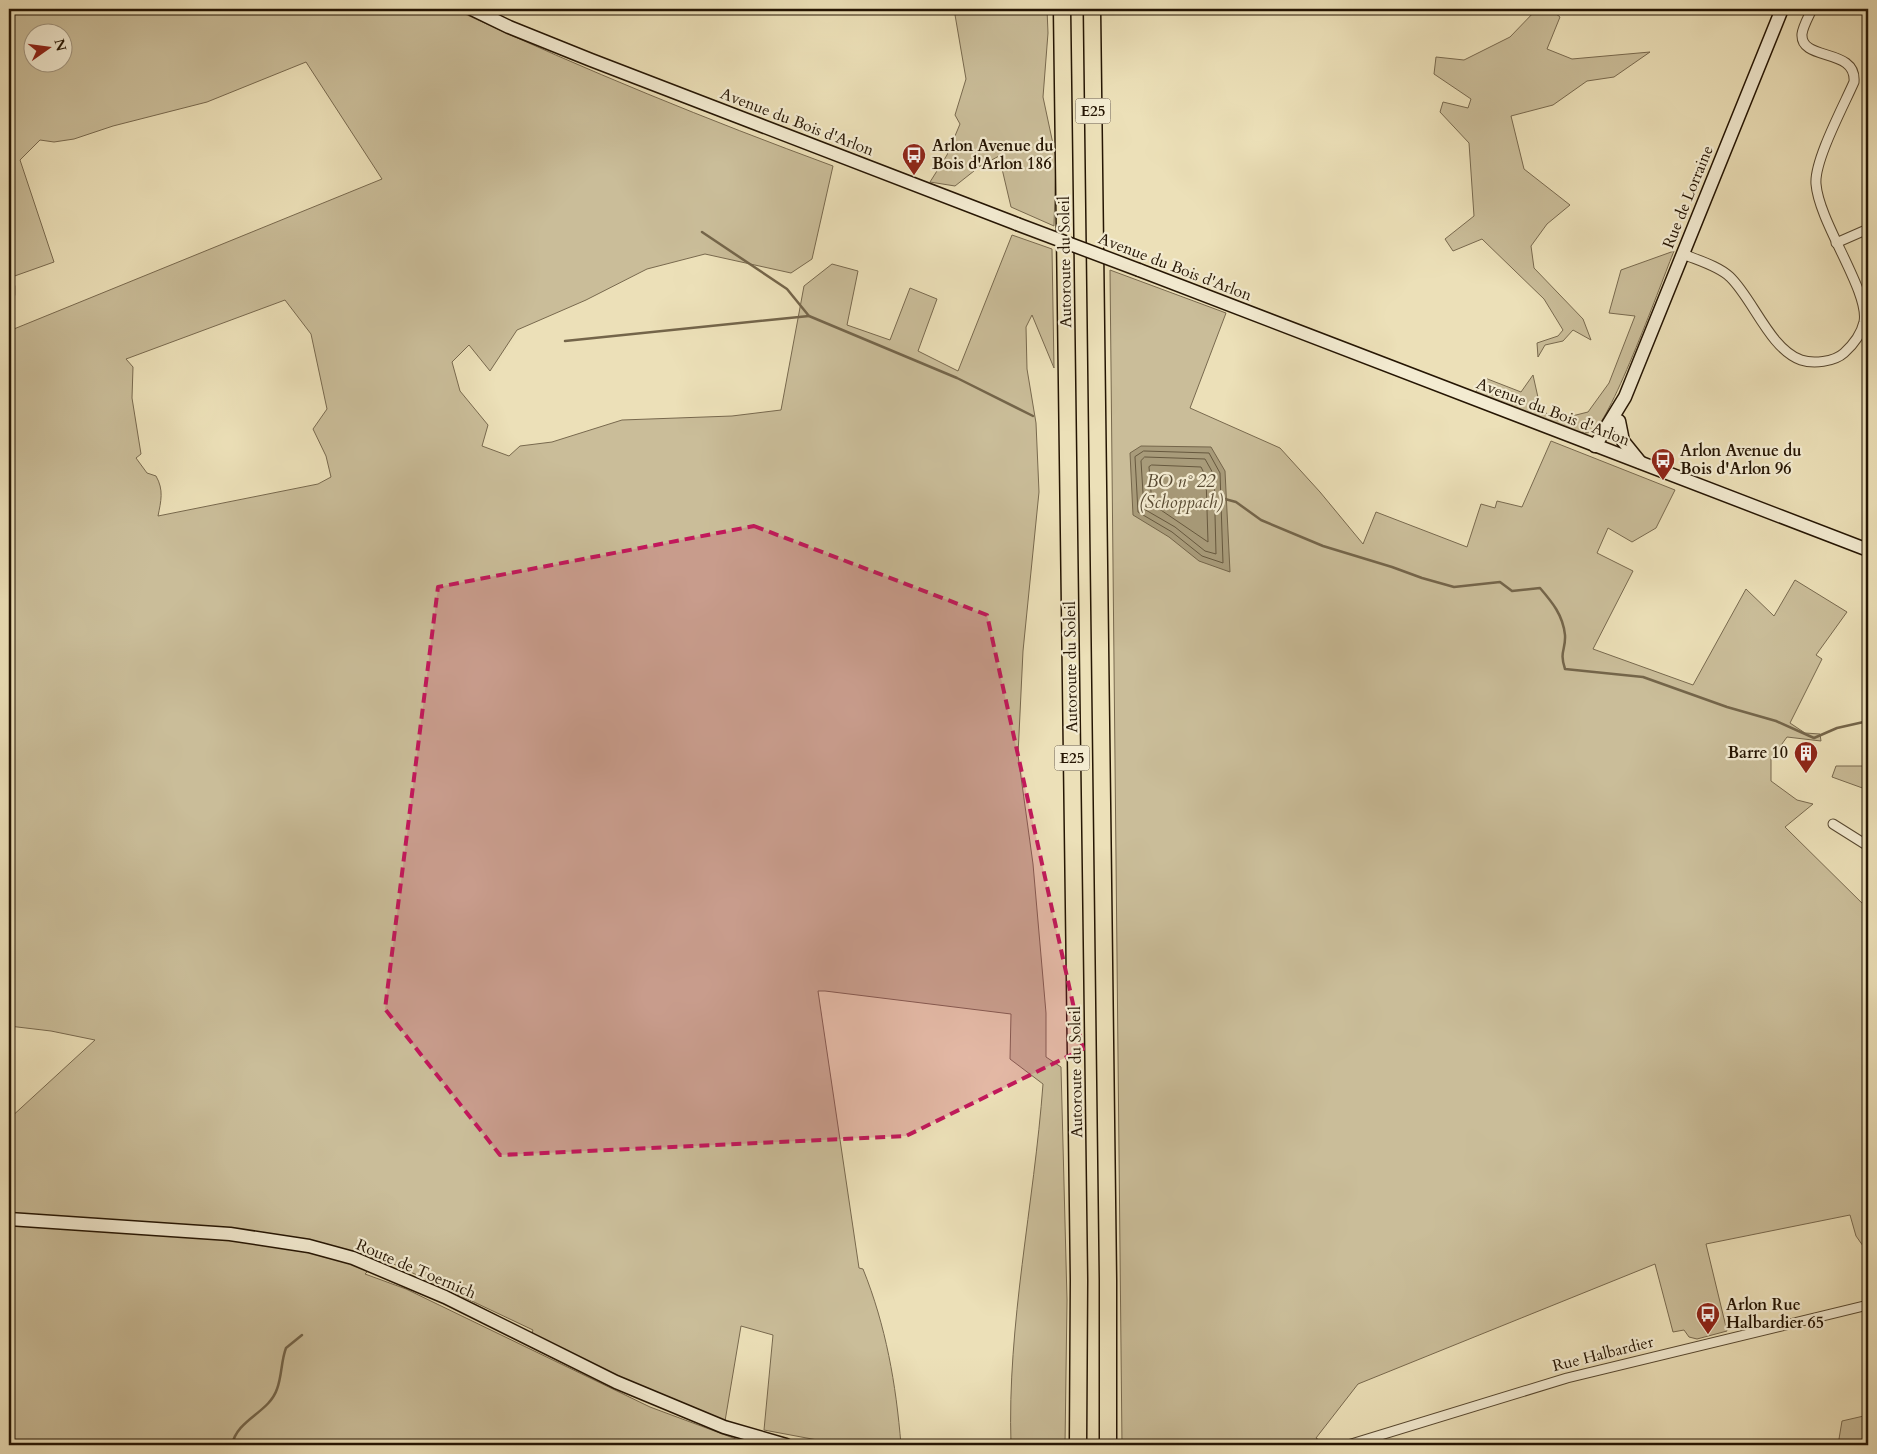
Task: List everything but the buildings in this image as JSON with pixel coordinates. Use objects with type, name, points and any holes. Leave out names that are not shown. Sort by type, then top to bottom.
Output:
[{"type":"highway","name":"Autoroute du Soleil","points":[[1062,9],[1079,1280],[1078,1445]]},
{"type":"highway","name":"Autoroute du Soleil","points":[[1092,9],[1108,1280],[1108,1445]]},
{"type":"main road","name":"Avenue du Bois d'Arlon","points":[[472,9],[509,27],[591,60],[1868,550]]},
{"type":"main road","name":"Rue de Lorraine","points":[[1599,447],[1625,397],[1782,9]]},
{"type":"main road","name":"Rue de Lorraine","points":[[1625,397],[1620,421],[1623,441],[1640,463]]},
{"type":"main road","name":"Rue de Lorraine","points":[[1599,447],[1620,421]]},
{"type":"main road","name":"Route de Toernich","points":[[9,1219],[230,1234],[309,1246],[352,1258],[445,1297],[616,1382],[724,1427],[786,1445]]},
{"type":"street","points":[[1683,254],[1731,278],[1783,348],[1801,360],[1822,362],[1842,355],[1857,341],[1864,321],[1862,300],[1819,202],[1816,182],[1818,165],[1854,82],[1854,74],[1852,67],[1846,62],[1804,44],[1803,30],[1812,9]]},
{"type":"street","points":[[1836,244],[1868,229]]},
{"type":"street","points":[[1833,824],[1868,846]]},
{"type":"street","name":"Rue Halbardier","points":[[1348,1445],[1567,1378],[1868,1304]]},
{"type":"highlighted area","points":[[754,526],[987,615],[1083,1049],[906,1136],[500,1155],[385,1009],[438,587]]},
{"type":"shaded area","points":[[9,9],[459,9],[465,14],[510,35],[601,75],[833,166],[812,259],[791,273],[705,254],[647,269],[586,300],[517,330],[490,371],[469,345],[452,362],[460,391],[488,425],[482,446],[509,456],[520,446],[552,442],[622,420],[732,416],[781,410],[804,286],[832,264],[858,271],[847,325],[890,340],[910,288],[937,299],[918,351],[958,371],[1012,235],[1052,249],[1054,368],[1032,315],[1026,327],[1027,369],[1036,423],[1039,492],[1023,651],[1018,755],[1033,864],[1046,1013],[1046,1057],[1061,1067],[1067,1300],[1065,1445],[1011,1445],[1013,1355],[1043,1084],[1010,1059],[1011,1014],[818,991],[859,1268],[863,1269],[871,1290],[884,1334],[893,1378],[901,1445],[844,1445],[764,1430],[773,1335],[741,1326],[724,1427],[530,1338],[533,1330],[381,1258],[365,1274],[406,1289],[650,1407],[752,1445],[9,1445],[9,1119],[95,1040],[51,1031],[9,1026],[9,331],[382,179],[306,62],[207,102],[113,126],[74,139],[54,142],[40,140],[20,160],[54,262],[9,278]],"holes":[[[285,300],[311,334],[327,409],[313,429],[326,456],[331,477],[318,484],[158,516],[161,496],[159,481],[156,476],[147,473],[136,458],[141,454],[132,398],[133,367],[126,359]]]},
{"type":"shaded area","points":[[954,9],[1047,9],[1048,33],[1043,97],[1056,158],[1054,226],[1011,207],[999,156],[979,167],[955,186],[930,182],[947,155],[960,124],[955,115],[966,79]]},
{"type":"shaded area","points":[[1537,9],[1550,9],[1560,17],[1547,49],[1572,59],[1650,52],[1614,77],[1587,81],[1553,105],[1511,116],[1524,169],[1570,205],[1547,224],[1531,246],[1534,268],[1583,319],[1591,340],[1573,330],[1563,341],[1545,345],[1538,357],[1537,343],[1558,336],[1563,330],[1544,299],[1482,239],[1453,251],[1445,239],[1474,216],[1469,143],[1440,112],[1443,102],[1468,108],[1471,99],[1434,74],[1436,57],[1464,60],[1510,37]]},
{"type":"shaded area","points":[[1674,251],[1624,377],[1601,422],[1593,431],[1585,433],[1571,431],[1475,393],[1485,378],[1521,392],[1533,375],[1541,411],[1560,419],[1588,412],[1609,383],[1635,316],[1609,313],[1621,270]]},
{"type":"shaded area","points":[[1110,270],[1226,313],[1190,408],[1280,448],[1363,544],[1376,512],[1467,547],[1481,504],[1495,508],[1497,501],[1522,507],[1551,441],[1675,490],[1656,528],[1632,542],[1608,528],[1597,553],[1633,571],[1593,649],[1693,685],[1746,589],[1774,616],[1795,580],[1847,612],[1816,655],[1822,659],[1790,723],[1805,733],[1820,734],[1821,741],[1787,737],[1771,759],[1771,781],[1797,800],[1813,804],[1785,827],[1868,909],[1868,1253],[1856,1236],[1850,1215],[1706,1244],[1727,1331],[1697,1339],[1689,1337],[1684,1330],[1673,1332],[1655,1264],[1358,1384],[1316,1438],[1327,1445],[1122,1445]]},
{"type":"shaded area","points":[[1836,766],[1868,766],[1868,790],[1832,777]]},
{"type":"shaded area","points":[[1868,1415],[1868,1445],[1838,1445],[1842,1421]]},
{"type":"water","name":"BO n° 22 (Schoppach)","points":[[1141,446],[1211,447],[1225,471],[1230,572],[1199,561],[1169,537],[1133,515],[1130,453]]},
{"type":"waterway","points":[[702,232],[787,289],[809,316],[957,378],[1033,416]]},
{"type":"waterway","points":[[9,269],[14,286],[14,295],[9,299]]},
{"type":"waterway","points":[[565,341],[809,316]]},
{"type":"waterway","points":[[1225,499],[1236,502],[1261,520],[1323,546],[1422,578],[1454,587],[1500,582],[1512,591],[1540,588],[1553,604],[1562,621],[1565,635],[1563,654],[1565,669],[1643,677],[1727,707],[1776,721],[1814,738],[1837,728],[1868,721]]},
{"type":"waterway","points":[[232,1445],[240,1429],[273,1397],[279,1384],[286,1348],[302,1335]]},
{"type":"place","name":"Arlon Avenue du Bois d'Arlon 186","points":[[914,176]]},
{"type":"place","name":"Arlon Avenue du Bois d'Arlon 96","points":[[1663,481]]},
{"type":"place","name":"Barre 10","points":[[1806,774]]},
{"type":"place","name":"Arlon Rue Halbardier 65","points":[[1708,1335]]}]
